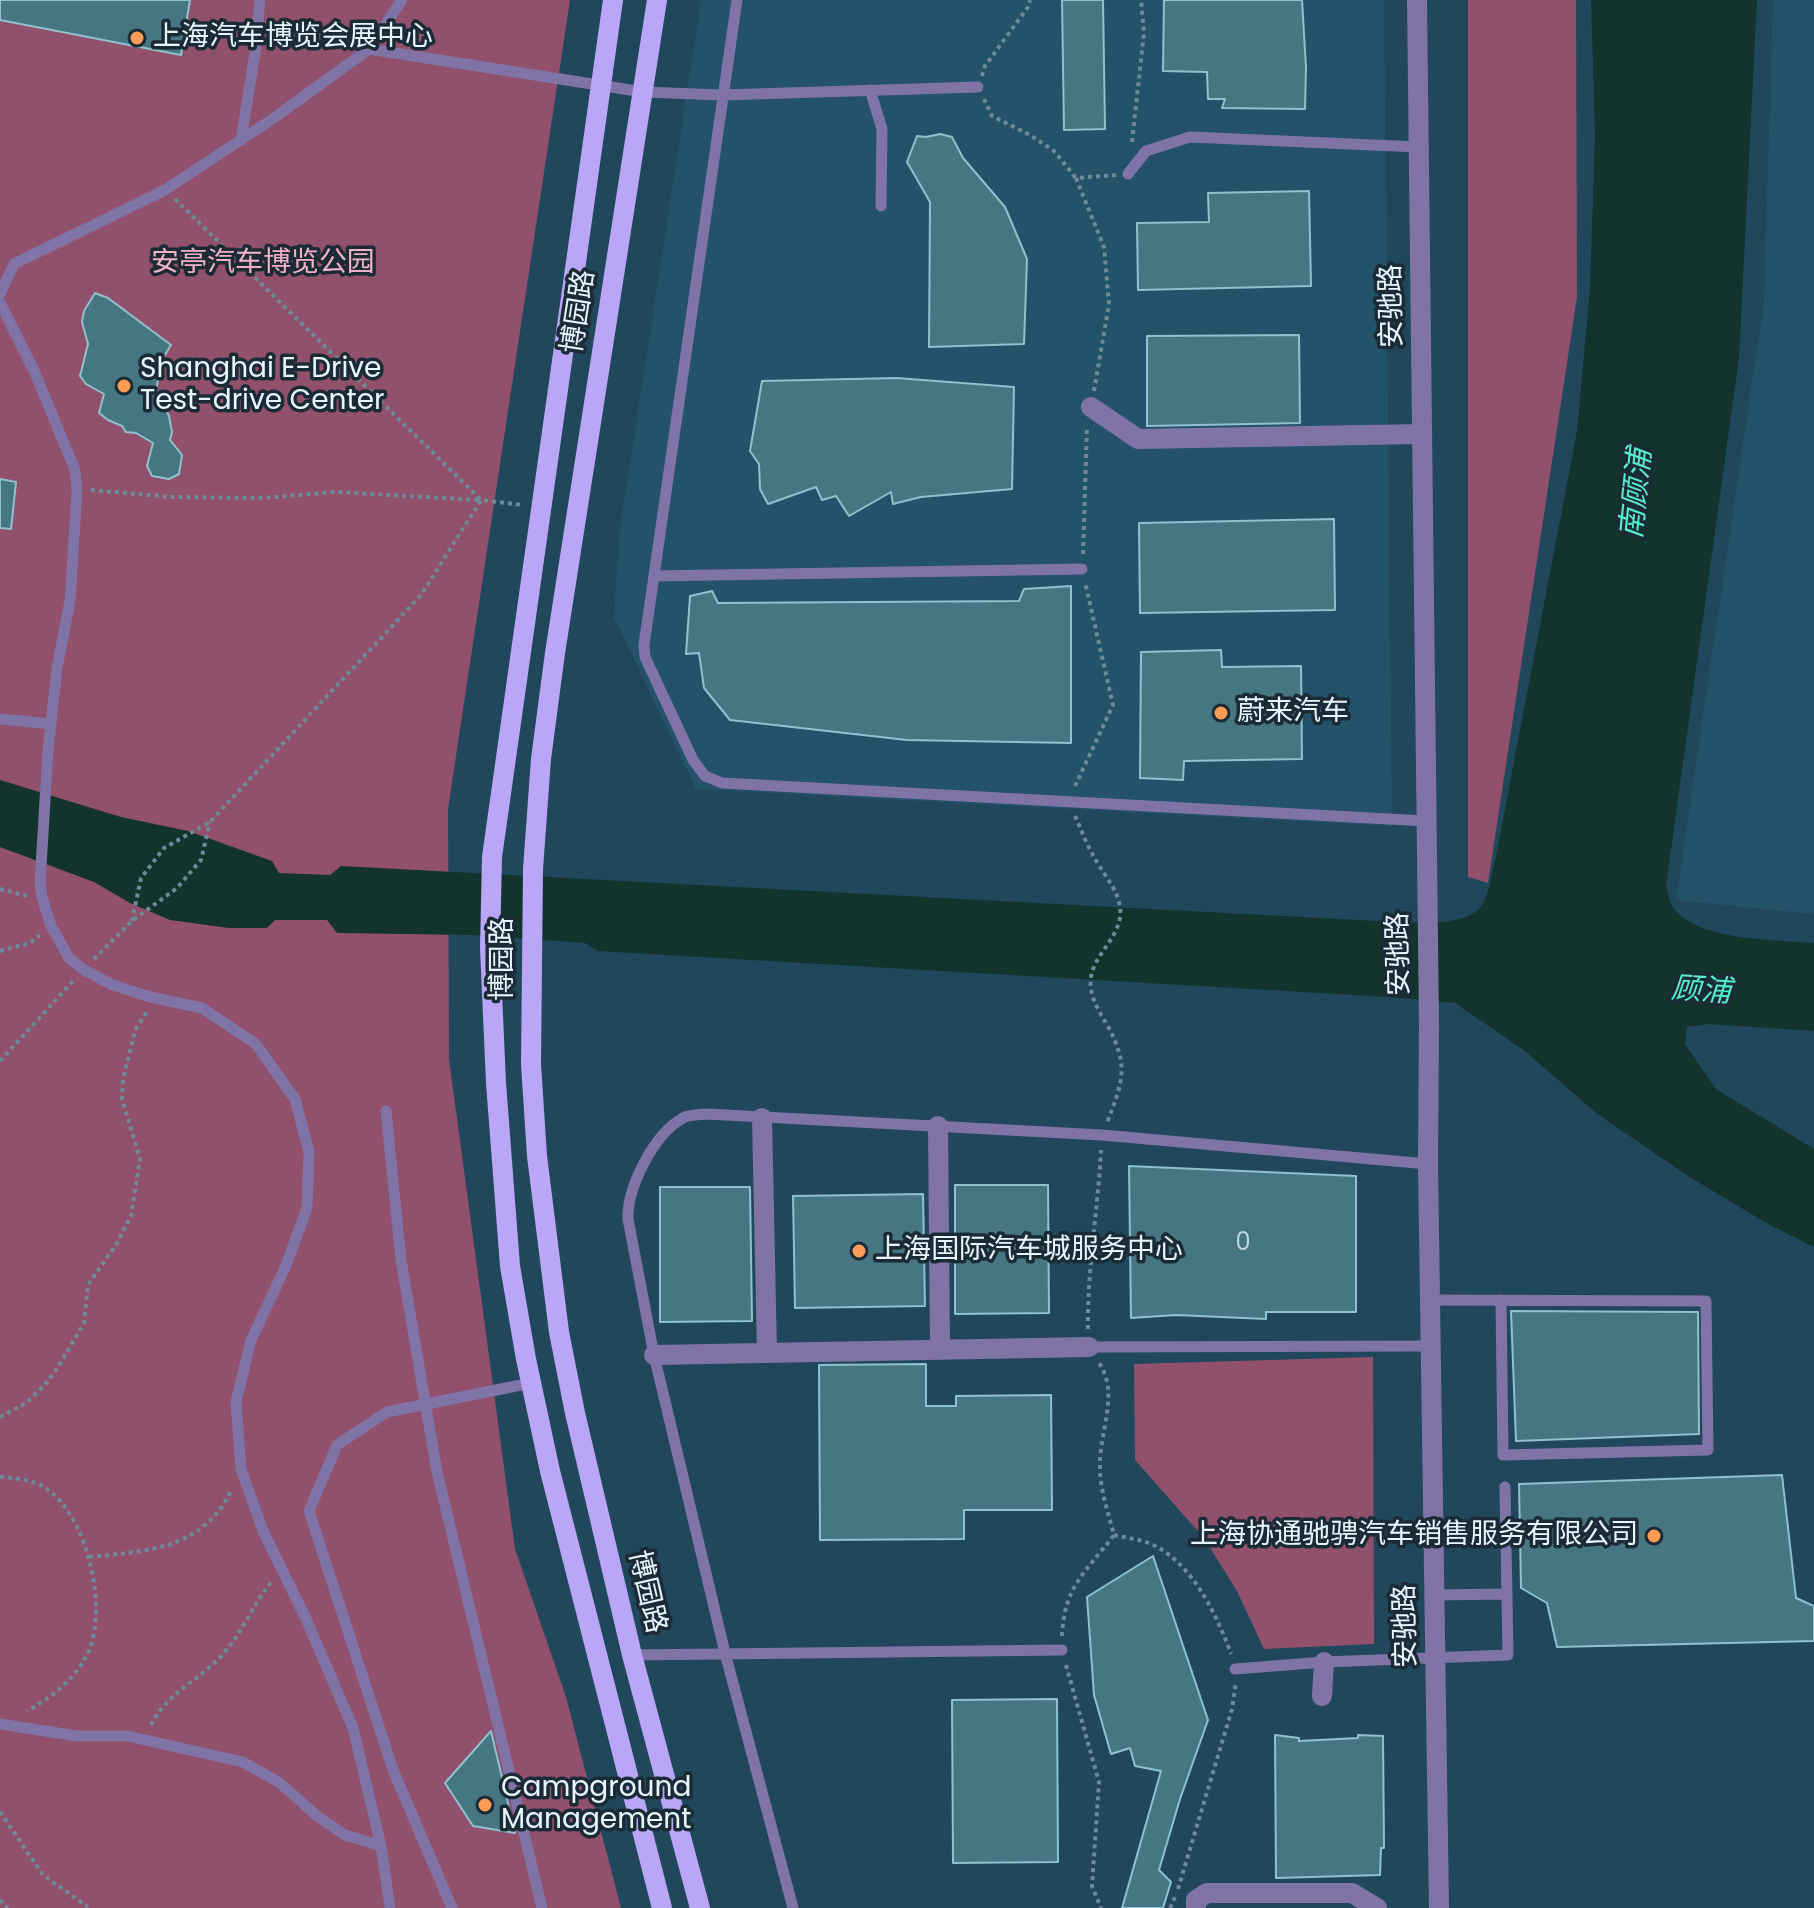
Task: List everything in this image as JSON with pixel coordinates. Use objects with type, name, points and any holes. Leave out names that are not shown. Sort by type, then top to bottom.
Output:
[{"type":"main road","name":"博园路","points":[[613,0],[492,857],[490,948],[496,1083],[510,1266],[550,1471],[662,1908]]},
{"type":"main road","name":"博园路","points":[[657,0],[541,759],[533,869],[531,1064],[537,1156],[559,1332],[575,1413],[632,1655],[700,1908]]},
{"type":"street","name":"安驰路","points":[[1417,0],[1428,1164],[1439,1908]]},
{"type":"street","points":[[1091,407],[1138,439],[1422,434]]},
{"type":"street","points":[[762,1118],[767,1352]]},
{"type":"street","points":[[938,1126],[940,1349]]},
{"type":"street","points":[[654,1355],[1089,1347]]},
{"type":"street","points":[[1322,1696],[1324,1662]]},
{"type":"street","points":[[1196,1908],[1196,1900],[1207,1893],[1352,1893],[1377,1908]]},
{"type":"lane","points":[[241,140],[260,0]]},
{"type":"lane","points":[[0,294],[14,264],[165,190],[369,49],[402,0]]},
{"type":"lane","points":[[737,0],[645,657],[693,760],[705,776],[722,783],[1426,821]]},
{"type":"lane","points":[[369,49],[643,92],[722,95],[978,87]]},
{"type":"lane","points":[[870,90],[882,129],[881,206]]},
{"type":"lane","points":[[1128,174],[1146,151],[1190,137],[1419,147]]},
{"type":"lane","points":[[0,303],[35,373],[70,456],[77,489],[70,601],[57,668],[48,751],[40,883],[51,926],[69,958],[84,970],[113,985],[202,1008],[256,1044],[295,1099],[309,1152],[307,1208],[285,1268],[251,1340],[236,1402],[241,1469],[263,1531],[353,1728],[381,1846],[390,1908]]},
{"type":"lane","points":[[654,576],[1082,569]]},
{"type":"lane","points":[[0,719],[51,724]]},
{"type":"lane","points":[[386,1111],[401,1260],[437,1472],[542,1908]]},
{"type":"lane","points":[[793,1908],[725,1653],[654,1355],[628,1219],[632,1190],[655,1145],[669,1127],[687,1116],[707,1114],[1102,1135],[1428,1164]]},
{"type":"lane","points":[[1431,1300],[1501,1300],[1706,1301],[1708,1450],[1503,1455],[1501,1300]]},
{"type":"lane","points":[[1089,1347],[1432,1346]]},
{"type":"lane","points":[[452,1908],[393,1770],[309,1511],[337,1445],[387,1412],[531,1383]]},
{"type":"lane","points":[[1235,1669],[1324,1662],[1508,1655],[1505,1487]]},
{"type":"lane","points":[[1434,1595],[1507,1594]]},
{"type":"lane","points":[[632,1655],[1062,1650]]},
{"type":"lane","points":[[2,1724],[77,1736],[127,1736],[243,1762],[280,1783],[317,1816],[345,1835],[381,1846]]},
{"type":"path","points":[[1030,0],[985,66],[978,87],[992,116],[1054,151],[1076,178]]},
{"type":"path","points":[[165,190],[481,500]]},
{"type":"path","points":[[77,489],[171,497],[263,498],[335,492],[481,500],[541,507]]},
{"type":"path","points":[[132,921],[141,878],[164,848],[210,822],[421,595],[481,500]]},
{"type":"path","points":[[1068,801],[1093,857],[1120,900],[1119,922],[1091,972],[1091,990],[1096,1006],[1109,1028],[1123,1065],[1122,1082],[1102,1135],[1097,1217],[1087,1294],[1089,1347],[1106,1373],[1110,1392],[1101,1436],[1100,1467],[1103,1496],[1114,1535]]},
{"type":"path","points":[[0,1061],[132,921],[177,888],[201,860],[210,822]]},
{"type":"path","points":[[0,889],[21,896],[42,897]]},
{"type":"path","points":[[0,951],[30,943],[51,926]]},
{"type":"path","points":[[0,1417],[26,1403],[58,1367],[84,1323],[88,1285],[131,1216],[140,1159],[122,1099],[123,1080],[135,1030],[156,998]]},
{"type":"path","points":[[89,1557],[163,1549],[183,1541],[205,1524],[227,1500],[241,1469]]},
{"type":"path","points":[[0,1477],[43,1487],[57,1499],[69,1516],[89,1557],[97,1616],[89,1651],[81,1665],[56,1692],[2,1724]]},
{"type":"path","points":[[1101,1908],[1092,1886],[1099,1782],[1062,1650],[1063,1619],[1080,1574],[1114,1535]]},
{"type":"path","points":[[1114,1535],[1152,1544],[1186,1570],[1218,1620],[1235,1669],[1232,1709],[1185,1871],[1170,1908]]},
{"type":"path","points":[[144,1740],[156,1716],[221,1657],[243,1630],[260,1596],[282,1569]]},
{"type":"path","points":[[0,1812],[43,1875],[89,1908]]},
{"type":"path","points":[[0,1900],[8,1908]]},
{"type":"shaded area","points":[[701,0],[1384,0],[1392,826],[696,789],[614,617],[619,536]]},
{"type":"shaded area","points":[[1773,0],[1814,0],[1814,914],[1676,900],[1764,302]]},
{"type":"green space","name":"安亭汽车博览公园","points":[[0,0],[570,0],[448,809],[449,1059],[515,1549],[566,1697],[621,1908],[0,1908]]},
{"type":"green space","points":[[1468,0],[1576,0],[1577,297],[1488,883],[1468,877]]},
{"type":"green space","points":[[1373,1357],[1374,1644],[1264,1649],[1237,1591],[1204,1538],[1135,1460],[1134,1364]]},
{"type":"water","points":[[1591,0],[1757,0],[1739,358],[1666,886],[1674,909],[1686,920],[1702,927],[1740,937],[1814,943],[1814,1031],[1708,1024],[1687,1027],[1685,1044],[1716,1089],[1814,1149],[1814,1247],[1768,1224],[1688,1176],[1596,1113],[1525,1051],[1455,1003],[597,951],[585,943],[471,935],[337,933],[327,920],[275,920],[267,928],[229,928],[170,920],[130,903],[94,882],[0,847],[0,780],[121,817],[188,831],[272,861],[279,873],[330,875],[341,866],[1396,922],[1442,922],[1466,917],[1482,905],[1496,856],[1577,431],[1590,288],[1595,134]]},
{"type":"building","name":"上海汽车博览会展中心","points":[[0,0],[190,0],[181,55],[0,20]]},
{"type":"building","points":[[1062,0],[1103,0],[1105,129],[1064,130]]},
{"type":"building","points":[[1164,0],[1302,0],[1305,109],[1222,108],[1225,99],[1208,99],[1207,72],[1163,71]]},
{"type":"building","points":[[940,134],[952,137],[963,158],[1005,207],[1027,259],[1024,344],[929,347],[930,202],[907,162],[917,136]]},
{"type":"building","points":[[1309,191],[1311,286],[1138,290],[1137,223],[1209,222],[1208,193]]},
{"type":"building","name":"Shanghai E-Drive Test-drive Center","points":[[95,293],[108,298],[171,345],[163,358],[156,389],[169,416],[170,440],[182,455],[179,474],[169,479],[152,476],[147,466],[153,443],[136,433],[126,432],[122,426],[99,413],[104,394],[86,384],[80,376],[88,344],[82,322],[84,311]]},
{"type":"building","points":[[1299,335],[1300,423],[1147,426],[1147,336]]},
{"type":"building","points":[[897,378],[1014,387],[1012,489],[921,497],[893,504],[891,492],[849,516],[836,496],[822,500],[816,487],[768,504],[760,489],[759,464],[750,451],[762,381]]},
{"type":"building","points":[[0,479],[16,482],[11,529],[0,528]]},
{"type":"building","points":[[1334,519],[1335,610],[1140,613],[1139,523]]},
{"type":"building","points":[[1071,586],[1071,743],[907,740],[730,720],[704,688],[699,653],[686,654],[690,596],[712,591],[718,603],[1019,601],[1024,589]]},
{"type":"building","name":"蔚来汽车","points":[[1221,650],[1222,667],[1301,666],[1302,759],[1184,761],[1183,780],[1140,778],[1141,652]]},
{"type":"building","points":[[1129,1166],[1356,1176],[1356,1312],[1266,1312],[1266,1319],[1176,1315],[1131,1318]]},
{"type":"building","points":[[955,1185],[1048,1185],[1049,1313],[955,1314]]},
{"type":"building","points":[[660,1187],[750,1187],[752,1321],[660,1322]]},
{"type":"building","name":"上海国际汽车城服务中心","points":[[923,1194],[925,1306],[795,1308],[793,1196]]},
{"type":"building","name":"上海协通驰骋汽车销售服务有限公司","points":[[1511,1311],[1698,1312],[1699,1434],[1516,1441]]},
{"type":"building","points":[[926,1364],[926,1406],[956,1406],[956,1396],[1051,1395],[1052,1510],[964,1510],[964,1539],[820,1540],[819,1365]]},
{"type":"building","name":"上海协通驰骋汽车销售服务有限公司","points":[[1782,1475],[1796,1598],[1814,1606],[1814,1641],[1557,1647],[1547,1603],[1521,1588],[1519,1484]]},
{"type":"building","points":[[1153,1556],[1208,1720],[1159,1870],[1171,1882],[1163,1908],[1122,1908],[1161,1771],[1135,1766],[1130,1748],[1111,1754],[1094,1695],[1087,1597]]},
{"type":"building","points":[[1057,1699],[1058,1862],[953,1863],[952,1700]]},
{"type":"building","name":"Campground Management","points":[[491,1731],[515,1833],[473,1826],[445,1783]]},
{"type":"building","points":[[1275,1735],[1299,1738],[1299,1741],[1358,1738],[1358,1735],[1383,1736],[1384,1848],[1381,1848],[1380,1875],[1276,1878]]},
{"type":"place","name":"上海汽车博览会展中心","points":[[137,38]]},
{"type":"place","name":"Shanghai E-Drive Test-drive Center","points":[[124,386]]},
{"type":"place","name":"蔚来汽车","points":[[1221,713]]},
{"type":"place","name":"上海国际汽车城服务中心","points":[[859,1251]]},
{"type":"place","name":"上海协通驰骋汽车销售服务有限公司","points":[[1654,1536]]},
{"type":"place","name":"Campground Management","points":[[485,1805]]},
{"type":"water label","name":"南顾浦","points":[[1638,494]]},
{"type":"water label","name":"顾浦","points":[[1701,992]]}]
